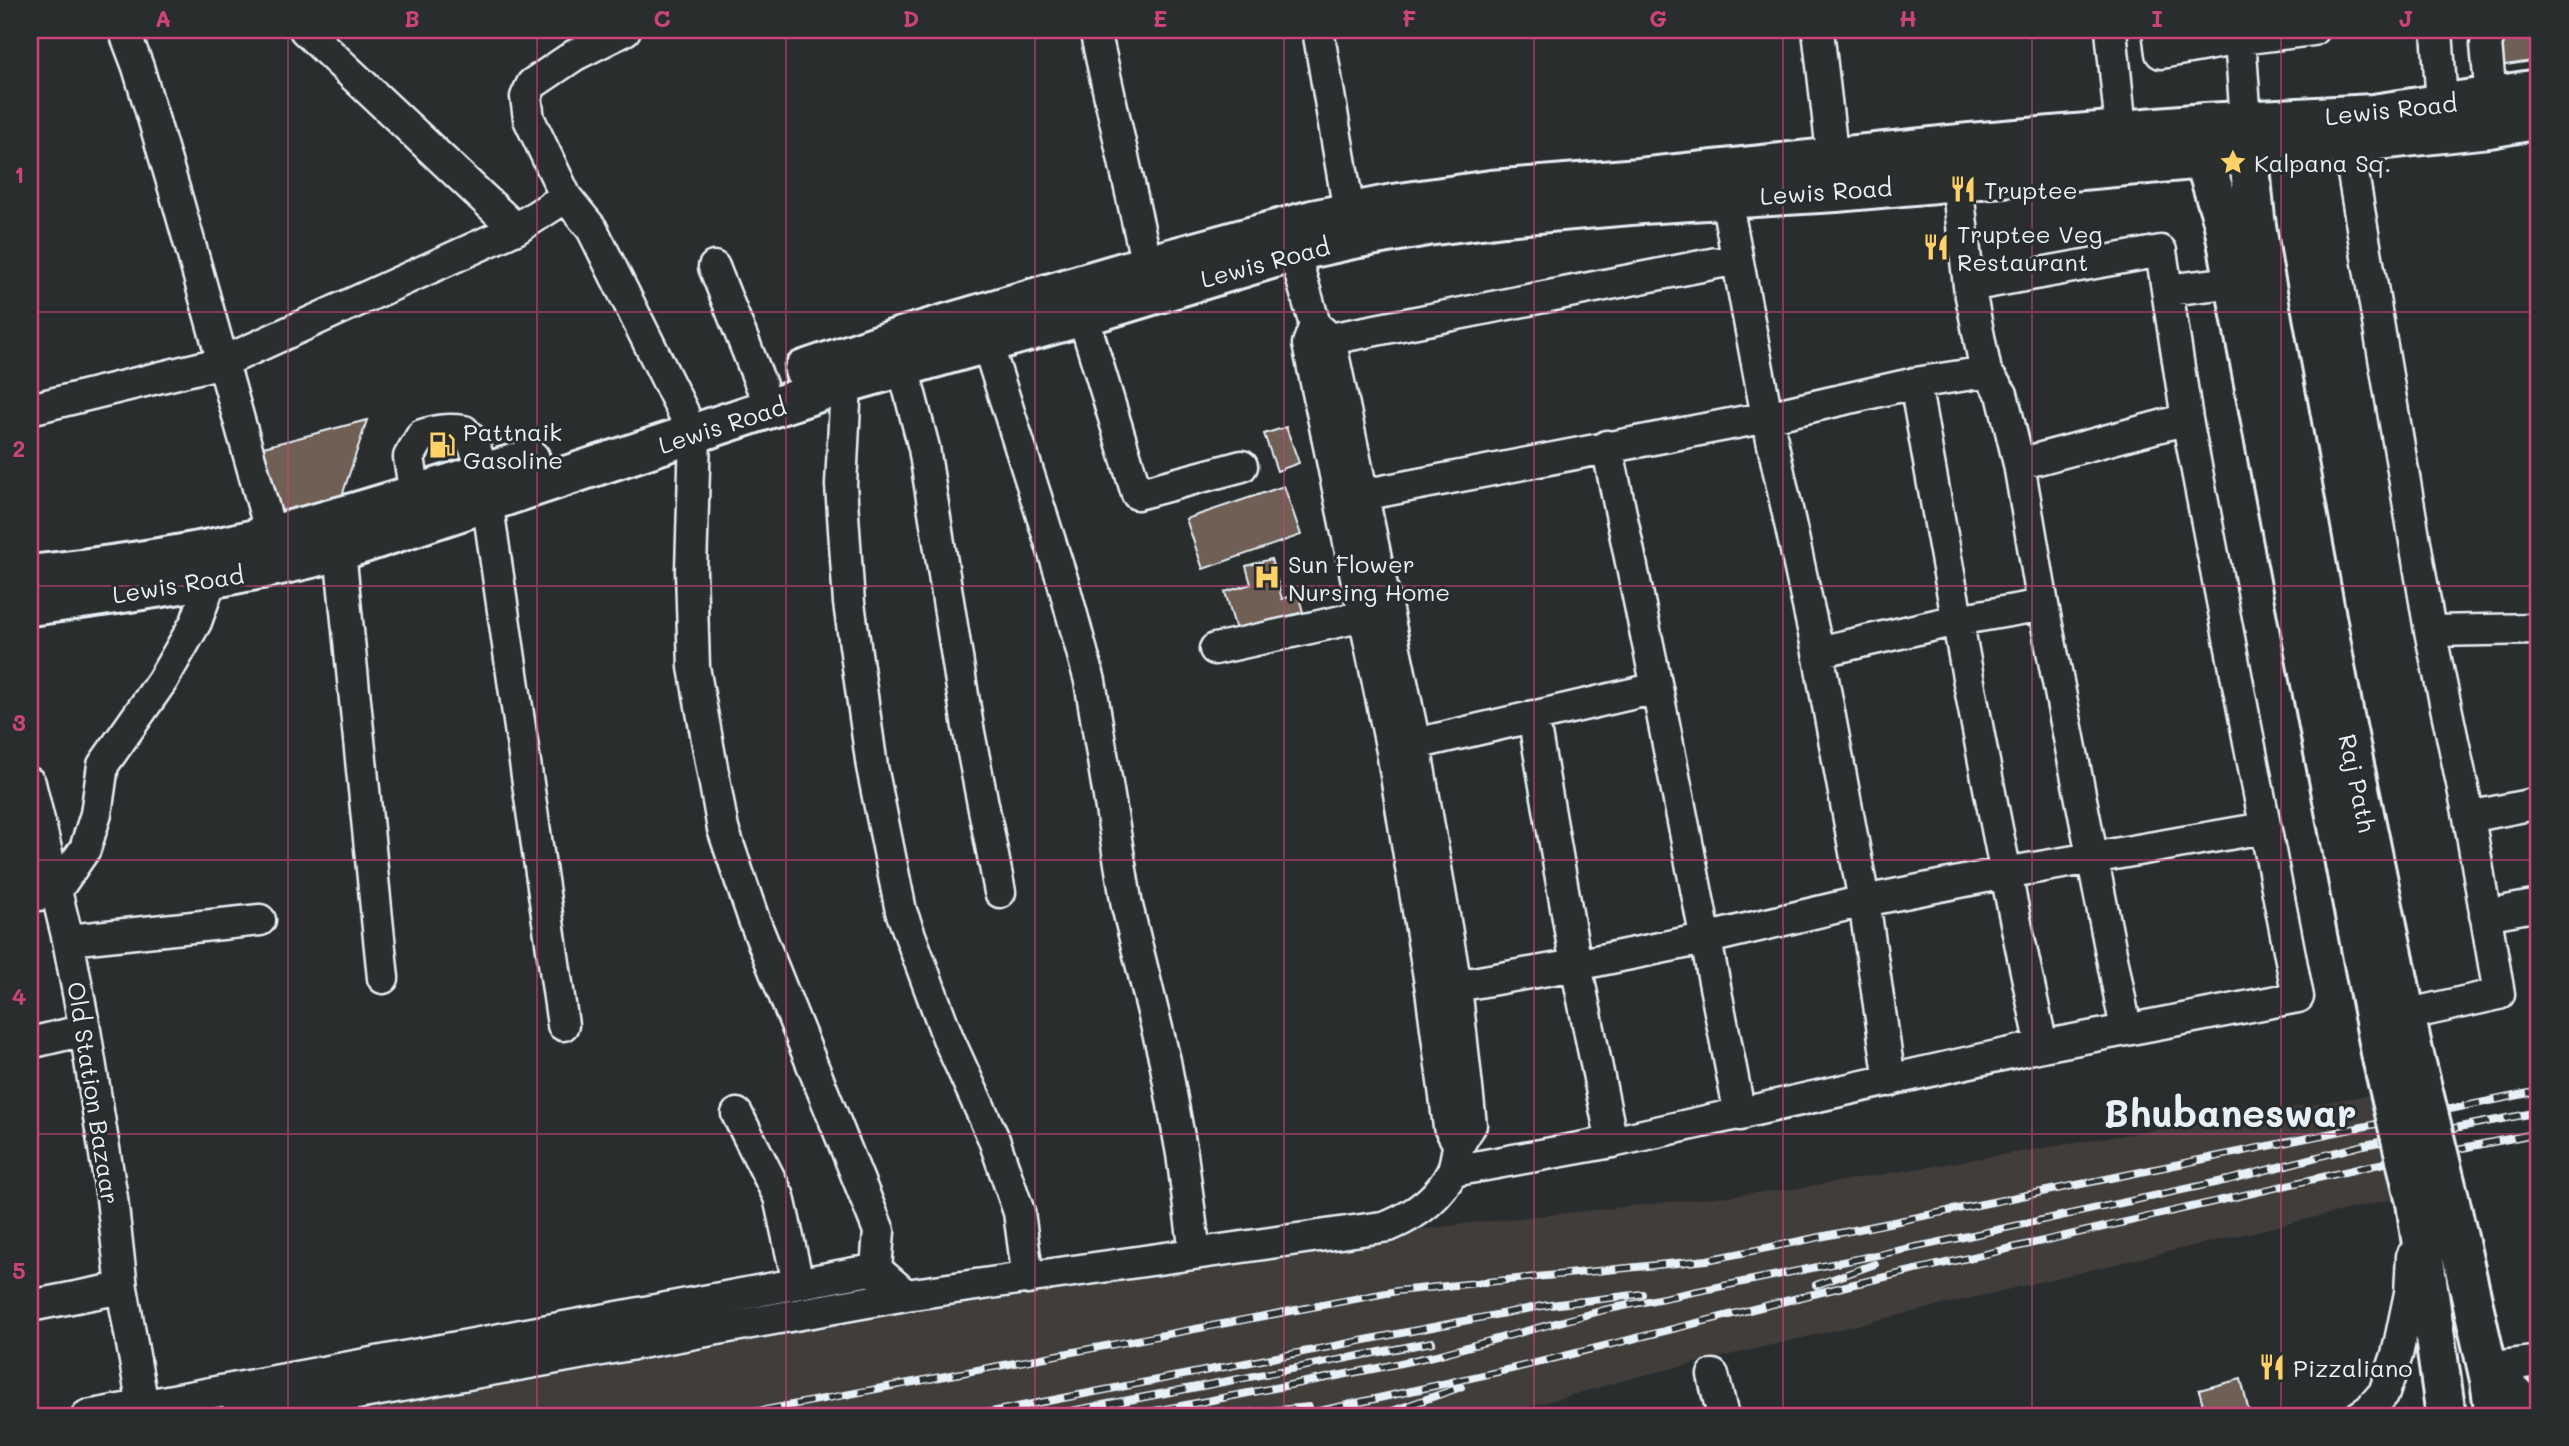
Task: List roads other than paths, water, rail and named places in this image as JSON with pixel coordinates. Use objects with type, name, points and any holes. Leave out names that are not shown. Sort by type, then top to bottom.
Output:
[{"type":"main road","name":"Lewis Road","points":[[689,423],[761,385],[901,337],[1147,265],[1349,212],[1491,190],[1639,178],[1844,173],[2246,137],[2373,114],[2539,89]]},
{"type":"main road","name":"Lewis Road","points":[[2246,137],[2303,146],[2348,144],[2539,119]]},
{"type":"main road","name":"Raj Path","points":[[2246,137],[2235,282],[2400,1040],[2432,1200],[2491,1388]]},
{"type":"main road","name":"Raj Path","points":[[2205,141],[2239,220],[2344,716],[2400,1040]]},
{"type":"main road","points":[[2121,148],[2168,180],[2239,220],[2303,146]]},
{"type":"main road","name":"Lewis Road","points":[[30,606],[211,580],[279,567],[340,551],[486,486],[689,423],[846,383],[1294,253],[1426,226],[1504,216],[1726,198],[1844,173],[1957,182],[2121,148]]},
{"type":"main road","name":"Lewis Road","points":[[30,575],[150,560],[271,534],[415,494],[486,486]]},
{"type":"main road","name":"Raj Path","points":[[2432,1200],[2442,1413]]},
{"type":"main road","points":[[2491,1388],[2511,1392],[2536,1416]]},
{"type":"street","points":[[124,30],[145,92],[271,534]]},
{"type":"street","points":[[305,30],[516,229]]},
{"type":"street","points":[[625,30],[575,42],[532,85],[526,97],[529,119],[566,198],[592,229],[689,423],[694,667],[723,830],[754,920],[880,1231],[876,1269]]},
{"type":"street","points":[[1096,30],[1147,265]]},
{"type":"street","points":[[1318,30],[1349,212]]},
{"type":"street","points":[[1818,30],[1844,173]]},
{"type":"street","points":[[1837,30],[1844,173]]},
{"type":"street","points":[[2111,30],[2121,148]]},
{"type":"street","points":[[2158,30],[2161,53],[2313,30]]},
{"type":"street","points":[[2437,30],[2442,105]]},
{"type":"street","points":[[2491,98],[2486,44],[2492,31]]},
{"type":"street","points":[[2240,39],[2246,137]]},
{"type":"street","points":[[2348,144],[2430,631],[2469,817],[2499,994],[2400,1040]]},
{"type":"street","points":[[1957,182],[1969,286],[1986,372],[2001,394],[2019,464],[2043,605],[2126,1030]]},
{"type":"street","points":[[30,409],[223,362],[516,229],[566,198]]},
{"type":"street","points":[[1726,198],[1767,417],[1818,652],[1864,901],[1890,1081]]},
{"type":"street","points":[[1456,1158],[1612,1142],[2042,1046],[2298,997],[2187,419],[2161,251],[1969,286]]},
{"type":"street","points":[[235,1416],[906,1295],[1389,1226],[1410,1217],[1441,1189],[1471,1125],[1456,986],[1415,744],[1362,495],[1323,332],[1294,253]]},
{"type":"street","points":[[1456,1158],[1392,751],[1308,344],[1323,332],[1737,259]]},
{"type":"street","points":[[714,267],[761,385]]},
{"type":"street","points":[[2167,290],[2235,282]]},
{"type":"street","points":[[1083,316],[1137,494],[1242,466]]},
{"type":"street","points":[[988,343],[1063,582],[1090,681],[1127,906],[1164,1061],[1182,1154],[1195,1252]]},
{"type":"street","points":[[902,367],[924,448],[968,727],[1000,892]]},
{"type":"street","points":[[1362,495],[1767,417],[1915,383],[1986,372]]},
{"type":"street","points":[[846,383],[841,485],[849,603],[872,767],[901,911],[948,1038],[993,1137],[1019,1212],[1028,1279]]},
{"type":"street","points":[[1915,383],[1956,620],[2042,1046]]},
{"type":"street","points":[[2019,464],[2187,419]]},
{"type":"street","points":[[415,494],[409,457],[422,435],[445,429],[464,431],[471,439],[486,486],[563,1026]]},
{"type":"street","points":[[1607,446],[1740,1115]]},
{"type":"street","points":[[340,551],[383,978]]},
{"type":"street","points":[[43,894],[85,849],[96,814],[103,765],[162,681],[196,622],[211,580]]},
{"type":"street","points":[[1818,652],[1956,620],[2043,605]]},
{"type":"street","points":[[1215,649],[1364,616]]},
{"type":"street","points":[[2430,631],[2539,629]]},
{"type":"street","points":[[1415,744],[1657,688]]},
{"type":"street","points":[[1533,716],[1576,965],[1612,1142]]},
{"type":"street","name":"Old Station Bazaar","points":[[30,783],[43,894],[68,940],[85,1030],[112,1198],[122,1288],[143,1406]]},
{"type":"street","points":[[2469,817],[2539,803]]},
{"type":"street","points":[[1456,986],[1704,939],[1864,901],[2005,873],[2264,828]]},
{"type":"street","points":[[2485,915],[2539,905]]},
{"type":"street","points":[[68,940],[260,920]]},
{"type":"street","points":[[30,1043],[85,1030]]},
{"type":"street","points":[[737,1114],[779,1198],[798,1283]]},
{"type":"street","points":[[2360,1416],[2384,1393],[2397,1355],[2432,1200]]},
{"type":"street","points":[[87,1416],[876,1269]]},
{"type":"street","points":[[876,1269],[906,1295]]},
{"type":"street","points":[[30,1306],[122,1288]]},
{"type":"street","points":[[2491,1388],[2539,1361]]},
{"type":"street","points":[[1713,1375],[1723,1416]]},
{"type":"railway","points":[[733,1416],[1397,1291],[1707,1260],[2539,1091]]},
{"type":"railway","points":[[1129,1416],[1378,1368],[1604,1310],[2228,1180],[2364,1145],[2539,1112]]},
{"type":"railway","points":[[1297,1416],[1511,1369],[1850,1285],[2375,1165],[2539,1133]]},
{"type":"railway","points":[[1816,1285],[1875,1264]]},
{"type":"railway","points":[[970,1416],[1542,1306],[1642,1294]]},
{"type":"railway","points":[[1045,1416],[1432,1342]]},
{"type":"railway","points":[[1378,1416],[1461,1387]]},
{"type":"railway","points":[[1215,1416],[1309,1407]]},
{"type":"place","name":"Kalpana Sq.","points":[[2233,162]]},
{"type":"place","name":"Truptee","points":[[1963,189]]},
{"type":"place","name":"Truptee Veg Restaurant","points":[[1936,247]]},
{"type":"place","name":"Pattnaik Gasoline","points":[[442,445]]},
{"type":"place","name":"Sun Flower Nursing Home","points":[[1267,577]]},
{"type":"place","name":"Pizzaliano","points":[[2272,1367]]},
{"type":"district","name":"Bhubaneswar","points":[[2230,1112]]}]
